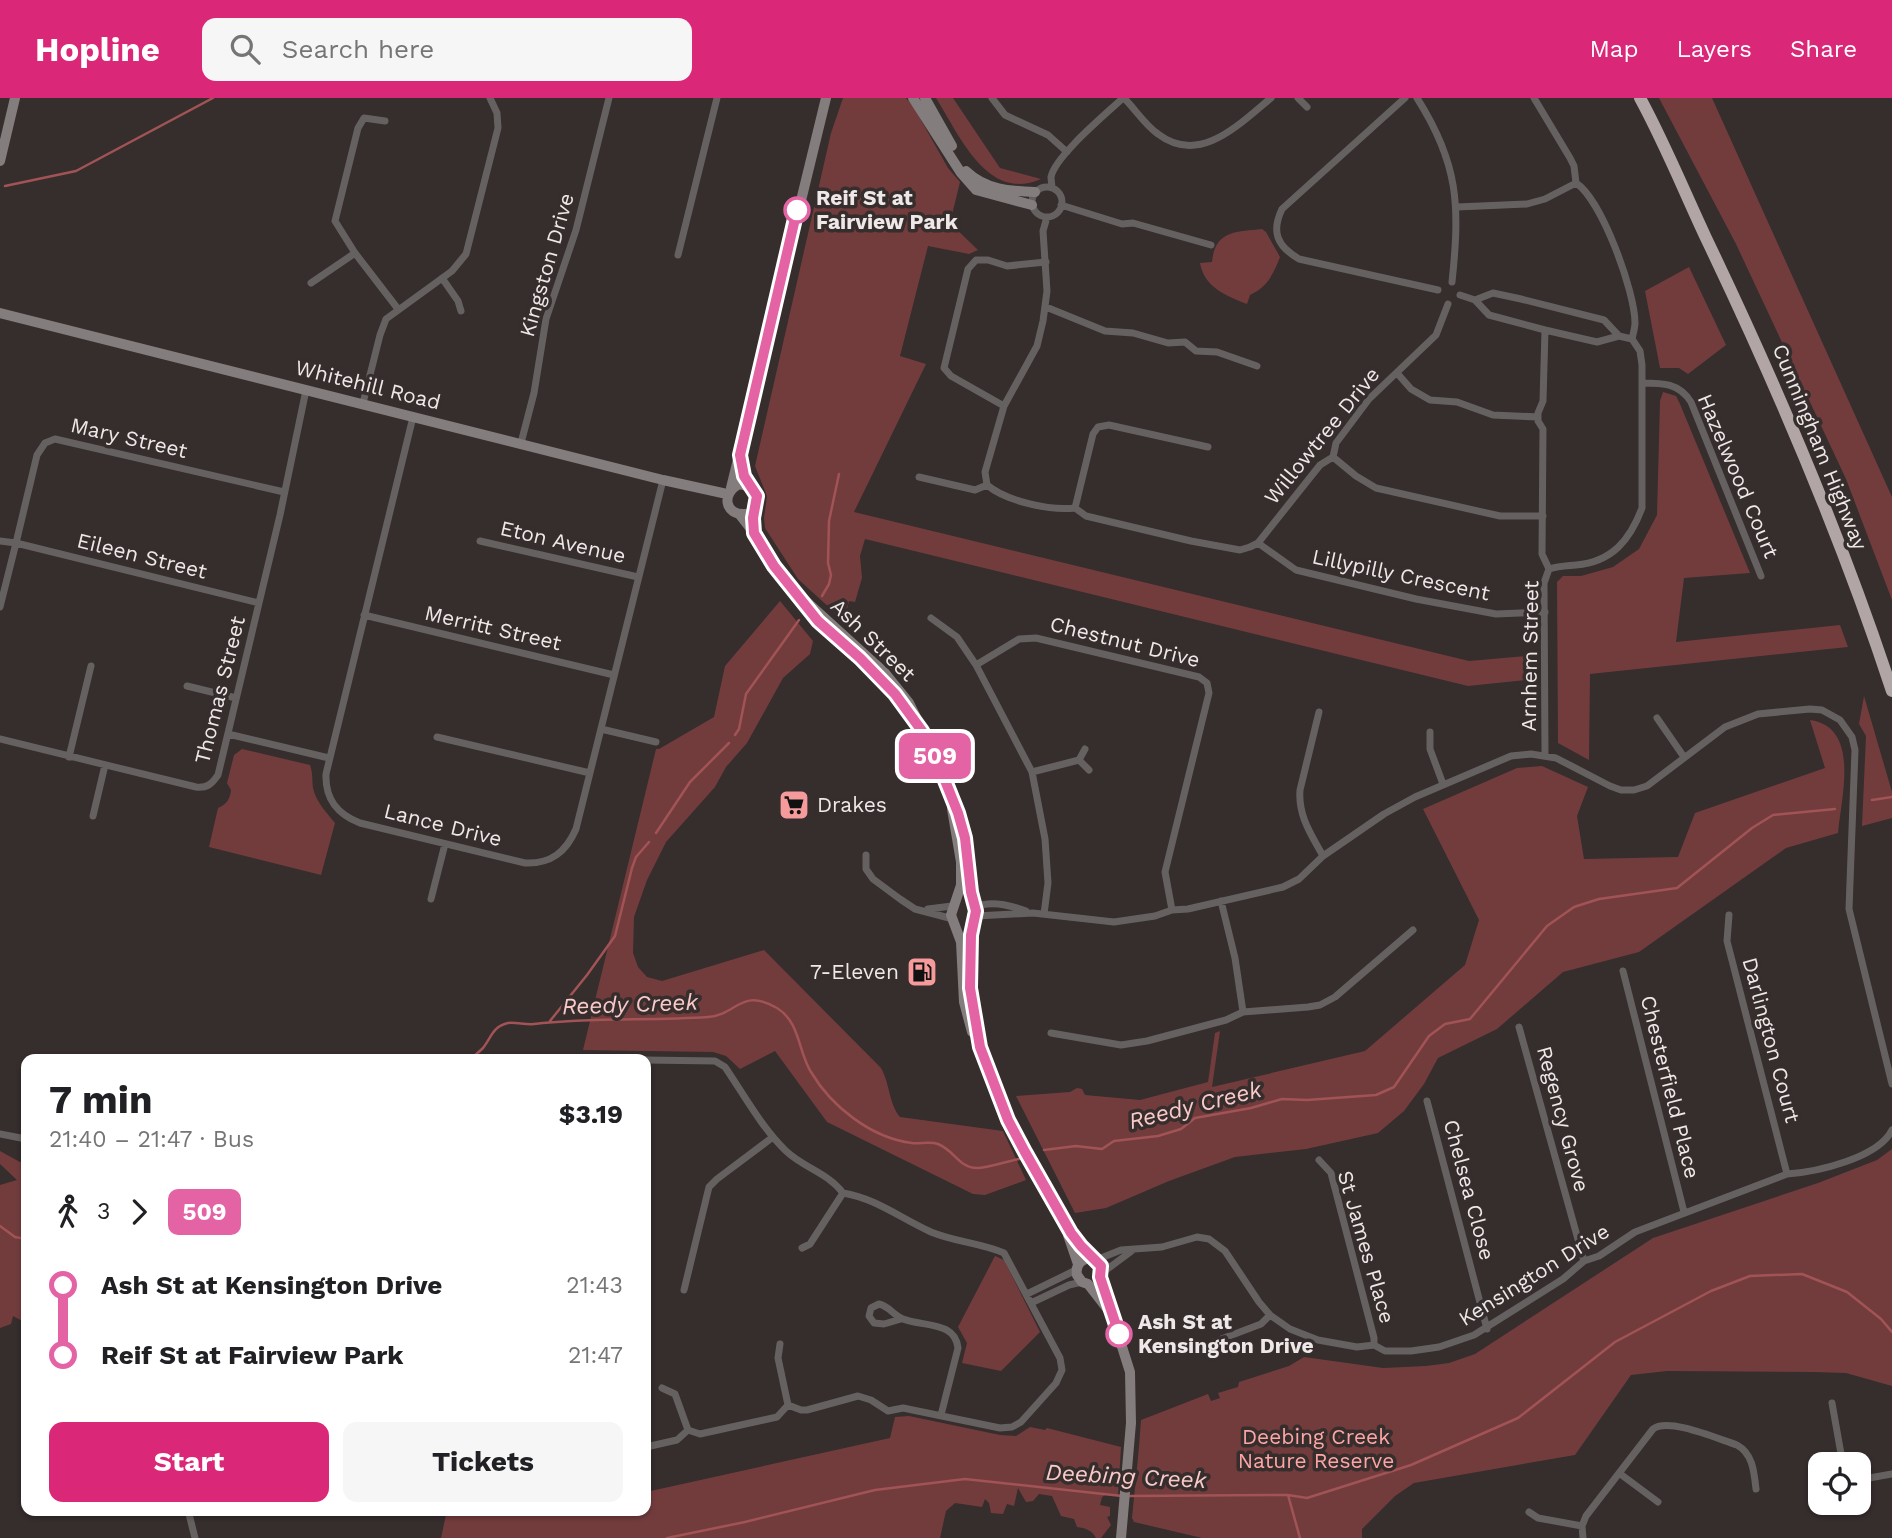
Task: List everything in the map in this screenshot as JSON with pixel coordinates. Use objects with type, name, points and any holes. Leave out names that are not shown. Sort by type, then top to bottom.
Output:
[{"type":"highway","name":"Cunningham Highway","points":[[1632,98],[1699,222]]},
{"type":"highway","name":"Cunningham Highway","points":[[1640,98],[1680,177],[1817,484],[1892,691]]},
{"type":"main road","points":[[0,161],[15,98]]},
{"type":"main road","points":[[755,508],[748,514],[740,515],[729,507],[729,491],[826,98]]},
{"type":"main road","points":[[824,113],[833,98]]},
{"type":"main road","points":[[913,98],[961,173],[976,190],[1032,205]]},
{"type":"main road","points":[[925,98],[963,167],[974,178],[1005,191],[1035,192]]},
{"type":"main road","name":"Whitehill Road","points":[[0,313],[663,480],[729,491]]},
{"type":"main road","points":[[740,455],[744,476],[757,496],[753,518],[754,533]]},
{"type":"main road","points":[[729,491],[740,484],[753,488]]},
{"type":"main road","name":"Ash Street","points":[[740,515],[787,584],[885,683],[922,731],[949,791],[965,838],[975,912],[970,988],[980,1047]]},
{"type":"main road","name":"Ash Street","points":[[949,791],[961,862],[961,885],[953,904],[954,920],[961,942],[964,1002],[970,1029],[980,1047],[1008,1120],[1059,1212],[1081,1246],[1094,1259]]},
{"type":"main road","points":[[953,904],[962,899],[975,912],[967,924],[954,920]]},
{"type":"main road","name":"Ash Street","points":[[1059,1212],[1077,1267]]},
{"type":"main road","points":[[1114,1317],[1085,1283],[1077,1267],[1082,1260],[1094,1259],[1101,1266],[1101,1275],[1114,1317],[1130,1372],[1131,1423],[1121,1538]]},
{"type":"main road","points":[[1085,1283],[1101,1275]]},
{"type":"street","points":[[363,403],[386,319],[442,278],[460,263],[466,254],[498,128],[497,113],[490,98]]},
{"type":"street","name":"Kingston Drive","points":[[521,443],[534,393],[546,319],[576,230],[609,98]]},
{"type":"street","points":[[678,255],[717,98]]},
{"type":"street","points":[[992,98],[1005,115],[1048,135],[1067,152]]},
{"type":"street","points":[[1052,188],[1051,178],[1067,152],[1124,98],[1157,134],[1177,144],[1194,146],[1208,144],[1226,135],[1271,98]]},
{"type":"street","points":[[1298,98],[1307,107]]},
{"type":"street","points":[[1405,98],[1282,209],[1275,223],[1278,237],[1286,252],[1299,259],[1438,290]]},
{"type":"street","points":[[1417,98],[1449,159],[1457,207],[1452,282]]},
{"type":"street","points":[[1457,207],[1527,204],[1545,199],[1576,183],[1574,166],[1534,98]]},
{"type":"street","points":[[385,121],[364,118],[358,128],[336,216],[337,226],[355,253],[398,309]]},
{"type":"street","name":"Arnhem Street","points":[[1545,755],[1544,583],[1549,569],[1600,561],[1621,547],[1634,529],[1642,508],[1643,383],[1640,351],[1632,339],[1636,326],[1634,313],[1624,273],[1608,231],[1590,195],[1576,183]]},
{"type":"street","points":[[1043,187],[1052,188],[1060,195],[1061,205],[1054,215],[1048,217],[1038,214],[1032,205],[1035,192],[1043,187]]},
{"type":"street","points":[[1061,205],[1122,224],[1133,223],[1211,244]]},
{"type":"street","points":[[1048,217],[1043,231],[1046,307],[1037,346],[1004,406],[985,472],[987,485],[998,495],[1060,510],[1075,508],[1086,516],[1201,543],[1240,550],[1258,543]]},
{"type":"street","points":[[311,283],[355,253]]},
{"type":"street","points":[[1004,406],[951,376],[944,368],[968,269],[976,260],[988,260],[1007,266],[1046,262]]},
{"type":"street","points":[[442,278],[458,301],[461,311]]},
{"type":"street","points":[[1452,282],[1459,287],[1460,295],[1454,303],[1448,304],[1441,301],[1438,290],[1443,283],[1452,282]]},
{"type":"street","points":[[1475,300],[1493,293],[1533,302],[1604,320],[1619,336]]},
{"type":"street","points":[[1460,295],[1475,300],[1489,315],[1545,330],[1597,342],[1619,336],[1632,339]]},
{"type":"street","name":"Willowtree Drive","points":[[1258,543],[1320,465],[1333,457],[1336,443],[1369,399],[1436,335],[1448,304]]},
{"type":"street","points":[[1046,307],[1105,331],[1133,333],[1168,343],[1185,342],[1196,351],[1216,352],[1258,366]]},
{"type":"street","points":[[1545,330],[1543,401],[1538,417],[1543,429],[1542,554],[1549,569]]},
{"type":"street","points":[[1397,373],[1411,388],[1430,400],[1457,402],[1493,415],[1538,417]]},
{"type":"street","name":"Hazelwood Court","points":[[1643,383],[1672,385],[1691,402],[1761,576]]},
{"type":"street","name":"Thomas Street","points":[[0,739],[211,789],[218,775],[228,734],[280,515],[306,390]]},
{"type":"street","name":"Lance Drive","points":[[413,416],[329,758],[326,785],[334,806],[360,823],[525,863],[545,861],[564,850],[576,829],[663,480]]},
{"type":"street","points":[[1075,508],[1093,434],[1098,427],[1108,425],[1208,447]]},
{"type":"street","name":"Mary Street","points":[[16,543],[37,455],[45,443],[55,439],[284,492]]},
{"type":"street","points":[[1333,457],[1356,477],[1376,488],[1500,516],[1543,516]]},
{"type":"street","points":[[919,477],[975,490],[987,485]]},
{"type":"street","points":[[0,541],[16,543],[0,607]]},
{"type":"street","name":"Eton Avenue","points":[[480,541],[638,577]]},
{"type":"street","name":"Eileen Street","points":[[16,543],[259,603]]},
{"type":"street","name":"Lillypilly Crescent","points":[[1258,543],[1296,570],[1402,596],[1496,614],[1545,612]]},
{"type":"street","name":"Merritt Street","points":[[364,615],[614,675]]},
{"type":"street","points":[[931,618],[957,638],[976,665],[1032,772],[1045,839],[1048,883],[1044,914]]},
{"type":"street","name":"Chestnut Drive","points":[[976,665],[1019,639],[1037,638],[1199,677],[1207,683],[1209,693],[1165,873],[1172,910]]},
{"type":"street","points":[[69,757],[91,666]]},
{"type":"street","points":[[187,686],[236,698]]},
{"type":"street","points":[[975,912],[984,904],[1002,905],[1033,913],[1114,922],[1155,916],[1283,887],[1299,879],[1324,856],[1384,814],[1443,784],[1511,756],[1545,755],[1567,762],[1599,781],[1621,790],[1647,786],[1725,727],[1758,714],[1822,710],[1840,720],[1848,729],[1855,750],[1849,909],[1892,1084]]},
{"type":"street","points":[[1319,712],[1299,803],[1303,819],[1324,856]]},
{"type":"street","points":[[1657,719],[1684,757]]},
{"type":"street","points":[[601,729],[656,742]]},
{"type":"street","points":[[1430,732],[1430,749],[1443,784]]},
{"type":"street","points":[[228,734],[329,758]]},
{"type":"street","points":[[437,737],[590,773]]},
{"type":"street","points":[[1032,772],[1079,760],[1085,749]]},
{"type":"street","points":[[1079,760],[1088,770]]},
{"type":"street","points":[[93,816],[105,765]]},
{"type":"street","points":[[431,900],[445,844]]},
{"type":"street","points":[[866,855],[866,869],[873,879],[915,909],[954,920]]},
{"type":"street","points":[[1221,901],[1235,958],[1243,1012]]},
{"type":"street","points":[[923,910],[953,904]]},
{"type":"street","name":"Darlington Court","points":[[1729,915],[1727,941],[1787,1174]]},
{"type":"street","points":[[1051,1033],[1121,1045],[1147,1041],[1226,1020],[1243,1012],[1320,1005],[1335,997],[1413,930]]},
{"type":"street","name":"Chesterfield Place","points":[[1623,971],[1684,1212]]},
{"type":"street","name":"Regency Grove","points":[[1519,1027],[1584,1261]]},
{"type":"street","points":[[651,1060],[715,1060],[725,1067],[773,1137],[796,1160],[834,1181],[843,1193],[858,1195],[932,1232],[1004,1253],[1060,1358],[1062,1370],[1056,1383],[1021,1422],[1012,1427],[1000,1428],[903,1408],[888,1410],[858,1396],[807,1410],[788,1405]]},
{"type":"street","name":"Chelsea Close","points":[[1427,1101],[1487,1329]]},
{"type":"street","name":"Kensington Drive","points":[[1094,1259],[1121,1250],[1162,1247],[1197,1237],[1209,1239],[1226,1251],[1270,1315],[1290,1329],[1318,1340],[1357,1347],[1374,1345],[1385,1351],[1438,1347],[1487,1329],[1563,1279],[1584,1261],[1599,1256],[1635,1232],[1787,1174],[1805,1173],[1870,1153],[1884,1143],[1892,1130]]},
{"type":"street","points":[[0,1134],[21,1138]]},
{"type":"street","points":[[684,1290],[709,1187],[773,1137]]},
{"type":"street","name":"St James Place","points":[[1319,1160],[1331,1173],[1374,1345]]},
{"type":"street","points":[[802,1248],[810,1244],[843,1193]]},
{"type":"street","name":"Kensington Drive","points":[[1101,1275],[1133,1250]]},
{"type":"street","points":[[1027,1294],[1077,1267]]},
{"type":"street","points":[[1031,1303],[1069,1285],[1085,1283]]},
{"type":"street","points":[[1203,1346],[1261,1324],[1270,1315]]},
{"type":"street","points":[[901,1319],[950,1330],[957,1338],[958,1348],[941,1415]]},
{"type":"street","points":[[780,1343],[778,1358],[788,1405]]},
{"type":"street","points":[[662,1388],[675,1394],[688,1430]]},
{"type":"street","points":[[1832,1403],[1841,1452]]},
{"type":"street","points":[[688,1430],[700,1434],[777,1417],[788,1405]]},
{"type":"street","points":[[1583,1538],[1582,1526],[1586,1516],[1658,1425],[1671,1425],[1737,1445],[1745,1450],[1752,1465],[1756,1489]]},
{"type":"street","points":[[651,1446],[677,1440],[688,1430]]},
{"type":"street","points":[[1619,1473],[1658,1502]]},
{"type":"street","points":[[1871,1477],[1892,1474]]},
{"type":"street","points":[[1529,1512],[1538,1518],[1582,1526]]},
{"type":"street","points":[[190,1516],[195,1538]]},
{"type":"green space","points":[[843,98],[906,98],[948,168],[960,182],[950,223],[978,250],[969,254],[928,246],[900,356],[926,364],[854,512],[1469,661],[1536,655],[1537,679],[1468,686],[865,539],[860,556],[862,578],[855,602],[849,601],[844,621],[798,579],[765,528],[767,496],[755,466],[831,133]]},
{"type":"green space","points":[[936,98],[953,98],[1000,168],[1041,179],[1022,184],[1005,182],[990,173],[965,146]]},
{"type":"green space","points":[[1659,98],[1712,98],[1892,497],[1892,600],[1846,479],[1736,244]]},
{"type":"green space","points":[[1262,229],[1280,257],[1269,280],[1250,295],[1247,304],[1217,290],[1206,278],[1200,263],[1212,262],[1217,244],[1222,238],[1236,232]]},
{"type":"green space","points":[[1689,267],[1726,345],[1688,374],[1679,368],[1660,368],[1645,291]]},
{"type":"green space","points":[[1663,392],[1676,396],[1680,404],[1750,573],[1684,578],[1676,642],[1840,625],[1848,647],[1590,674],[1589,760],[1558,743],[1557,582],[1563,576],[1581,576],[1613,567],[1639,549],[1657,515],[1660,401]]},
{"type":"green space","points":[[780,601],[813,641],[810,654],[783,678],[747,743],[726,767],[715,787],[666,842],[647,880],[634,917],[633,953],[638,967],[647,977],[662,981],[764,950],[881,1068],[900,1117],[1003,1131],[1026,1180],[985,1195],[973,1194],[827,1122],[775,1051],[740,1069],[726,1056],[713,1052],[583,1050],[656,749],[714,717],[725,666]]},
{"type":"green space","points":[[1864,696],[1892,792],[1892,818],[1862,826],[1866,736],[1859,724]]},
{"type":"green space","points":[[1810,720],[1826,725],[1836,736],[1842,750],[1844,784],[1838,833],[1786,848],[1639,952],[1563,972],[1497,1029],[1438,1058],[1424,1084],[1404,1111],[1378,1133],[1306,1149],[1235,1157],[1106,1208],[1075,1213],[1016,1096],[1070,1092],[1077,1088],[1082,1089],[1085,1095],[1140,1100],[1208,1082],[1215,1033],[1220,1031],[1212,1087],[1365,1051],[1465,965],[1479,920],[1423,809],[1517,768],[1542,766],[1588,787],[1577,816],[1584,859],[1678,857],[1695,813],[1825,768]]},
{"type":"green space","points":[[242,749],[310,765],[314,793],[335,823],[321,875],[209,847],[218,808],[226,803],[230,796],[231,790],[227,783],[234,755]]},
{"type":"green space","name":"Deebing Creek Nature Reserve","points":[[1892,1149],[1892,1386],[1846,1373],[1667,1371],[1631,1375],[1575,1455],[1414,1483],[1395,1496],[1362,1529],[1362,1538],[1202,1538],[1134,1522],[1132,1518],[1141,1420],[1208,1394],[1211,1401],[1220,1398],[1218,1393],[1238,1387],[1239,1382],[1289,1366],[1304,1357],[1383,1368],[1449,1363],[1475,1354],[1653,1238],[1818,1183],[1877,1160]]},
{"type":"green space","points":[[0,1151],[21,1162],[21,1320],[13,1316],[11,1324],[0,1328],[0,1185],[17,1180],[0,1164]]},
{"type":"green space","points":[[995,1256],[1004,1260],[1040,1332],[1001,1371],[962,1363],[967,1343],[958,1327]]},
{"type":"green space","points":[[909,1416],[1000,1435],[1016,1436],[1030,1427],[1045,1430],[1047,1428],[1121,1447],[1118,1496],[1107,1494],[1102,1497],[1100,1505],[1110,1507],[1110,1516],[1107,1517],[1111,1525],[1101,1538],[1096,1538],[1088,1530],[1077,1527],[1074,1519],[1061,1516],[1052,1496],[1039,1494],[1033,1501],[1026,1502],[1018,1488],[1014,1506],[1007,1504],[1003,1514],[991,1513],[989,1503],[985,1499],[982,1507],[955,1503],[946,1511],[940,1538],[441,1538],[446,1516],[651,1516],[651,1491],[890,1438],[895,1417]]},
{"type":"waterway","points":[[5,186],[76,171],[213,98]]},
{"type":"waterway","points":[[822,596],[831,575],[828,563],[829,521],[839,474]]},
{"type":"waterway","points":[[735,735],[739,729],[746,694],[799,620]]},
{"type":"waterway","points":[[656,833],[690,782],[729,743]]},
{"type":"waterway","name":"Reedy Creek","points":[[1872,800],[1892,797]]},
{"type":"waterway","name":"Reedy Creek","points":[[1044,1150],[1076,1146],[1102,1149],[1114,1141],[1158,1136],[1181,1129],[1195,1118],[1251,1108],[1282,1099],[1376,1095],[1394,1087],[1429,1036],[1445,1024],[1470,1019],[1547,926],[1574,907],[1599,899],[1677,888],[1752,828],[1773,815],[1835,809]]},
{"type":"waterway","points":[[550,1021],[615,936],[632,868],[636,857],[649,842]]},
{"type":"waterway","name":"Reedy Creek","points":[[476,1054],[496,1030],[508,1023],[708,1017],[755,1000],[765,1002],[785,1014],[819,1085],[841,1108],[867,1127],[897,1140],[938,1144],[971,1167],[987,1167],[1019,1159]]},
{"type":"waterway","name":"Reedy Creek","points":[[0,1226],[21,1238]]},
{"type":"waterway","name":"Deebing Creek","points":[[1128,1496],[1288,1495],[1307,1498],[1411,1465],[1518,1418],[1615,1342],[1711,1291],[1750,1276],[1802,1274],[1847,1292],[1881,1319],[1892,1332]]},
{"type":"waterway","name":"Deebing Creek","points":[[667,1538],[875,1490],[965,1479],[1122,1496]]},
{"type":"waterway","points":[[1288,1495],[1300,1538]]},
{"type":"bus line","name":"509","points":[[797,210],[740,455],[744,476],[757,496],[753,518],[754,533],[801,603],[831,635],[860,658],[895,694],[922,731],[936,758],[965,838],[971,892],[976,911],[971,935],[970,988],[980,1047],[1008,1120],[1025,1152],[1071,1233],[1101,1266],[1100,1277],[1119,1334]]},
{"type":"place","name":"Reif St at Fairview Park","points":[[797,210]]},
{"type":"place","name":"Drakes","points":[[794,805]]},
{"type":"place","name":"7-Eleven","points":[[922,972]]},
{"type":"place","name":"Ash St at Kensington Drive","points":[[1119,1334]]}]
